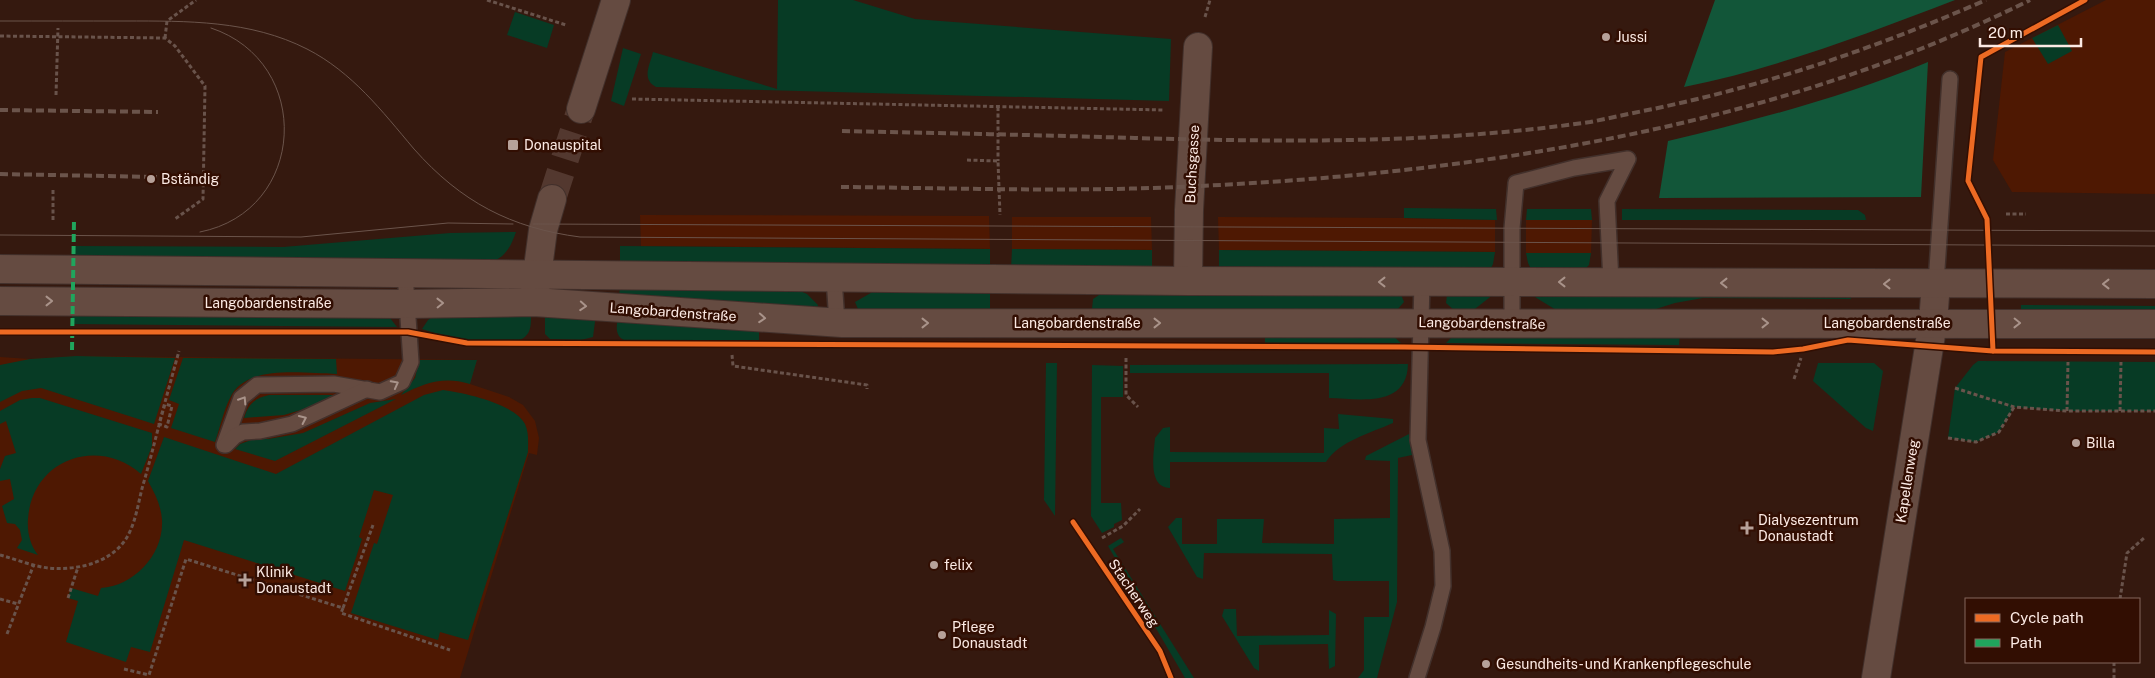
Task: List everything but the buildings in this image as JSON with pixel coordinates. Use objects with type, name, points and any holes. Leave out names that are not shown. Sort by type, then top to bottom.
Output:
[{"type":"street","points":[[580,109],[616,0]]},
{"type":"street","name":"Buchsgasse","points":[[1188,281],[1188,226],[1198,47]]},
{"type":"street","points":[[534,302],[543,230],[552,199]]},
{"type":"street","points":[[0,269],[1188,281],[2155,284]]},
{"type":"street","name":"Kapellenweg","points":[[1876,678],[1933,322],[1936,284]]},
{"type":"street","name":"Langobardenstraße","points":[[0,301],[406,304],[534,302],[837,322],[1933,322],[2155,324]]},
{"type":"lane","points":[[1936,284],[1950,79]]},
{"type":"lane","points":[[1512,323],[1512,228],[1516,183],[1574,168],[1628,158],[1607,201],[1611,282]]},
{"type":"lane","points":[[367,389],[292,424],[260,431],[243,432],[225,445],[241,398],[256,386],[334,384],[367,389],[380,392],[402,382],[411,362],[404,273]]},
{"type":"lane","points":[[834,278],[837,322]]},
{"type":"lane","points":[[1416,678],[1433,627],[1443,586],[1442,551],[1418,440],[1422,282]]},
{"type":"path","points":[[166,38],[166,21],[196,0]]},
{"type":"path","points":[[487,0],[566,25]]},
{"type":"path","points":[[56,95],[58,28]]},
{"type":"path","points":[[0,36],[166,38],[175,46],[205,86],[203,199],[175,219]]},
{"type":"path","points":[[632,100],[1195,111]]},
{"type":"path","points":[[998,107],[1000,215]]},
{"type":"path","points":[[967,160],[998,161]]},
{"type":"path","points":[[53,190],[53,220]]},
{"type":"path","points":[[2006,214],[2026,214]]},
{"type":"path","points":[[0,554],[45,568],[69,569],[94,564],[116,550],[131,530],[179,351]]},
{"type":"path","points":[[732,355],[733,366],[868,386],[867,389]]},
{"type":"path","points":[[1126,358],[1126,395],[1138,407]]},
{"type":"path","points":[[1794,379],[1801,358]]},
{"type":"path","points":[[2067,411],[2068,362]]},
{"type":"path","points":[[2120,411],[2121,362]]},
{"type":"path","points":[[1954,388],[2014,407],[2067,411],[2155,411]]},
{"type":"path","points":[[165,404],[172,406],[167,427],[159,424],[165,404]]},
{"type":"path","points":[[1948,438],[1976,442],[1999,432],[2014,407]]},
{"type":"path","points":[[1102,538],[1123,526],[1140,509]]},
{"type":"path","points":[[373,525],[341,614],[450,650]]},
{"type":"path","points":[[2120,598],[2127,553],[2144,538]]},
{"type":"path","points":[[124,669],[149,675],[186,559],[343,608]]},
{"type":"path","points":[[7,634],[34,564]]},
{"type":"path","points":[[68,598],[78,567]]},
{"type":"path","points":[[0,599],[18,604]]},
{"type":"path","points":[[2114,663],[2114,678]]},
{"type":"shaded area","points":[[2106,0],[2155,0],[2155,194],[2012,192],[1993,160],[2005,52]]},
{"type":"shaded area","points":[[640,215],[989,216],[990,249],[641,246]]},
{"type":"shaded area","points":[[1012,217],[1151,217],[1152,250],[1012,249]]},
{"type":"shaded area","points":[[1218,217],[1495,220],[1495,252],[1219,250]]},
{"type":"shaded area","points":[[1526,220],[1592,220],[1591,253],[1526,253]]},
{"type":"shaded area","name":"Klinik Donaustadt","points":[[76,356],[477,360],[470,384],[509,397],[523,405],[535,421],[539,438],[537,455],[529,453],[460,678],[0,678],[0,357],[30,359]]},
{"type":"green space","points":[[778,0],[853,0],[915,19],[1171,39],[1169,101],[656,87],[651,84],[648,71],[653,52],[777,89]]},
{"type":"green space","points":[[1715,0],[1955,0],[1788,60],[1684,87]]},
{"type":"green space","points":[[515,12],[554,25],[547,48],[507,35]]},
{"type":"green space","points":[[2058,25],[2072,51],[2048,64],[2032,38]]},
{"type":"green space","points":[[623,48],[641,54],[624,106],[611,101]]},
{"type":"green space","points":[[1928,62],[1921,197],[1659,198],[1668,141],[1800,107],[1896,75]]},
{"type":"green space","points":[[1404,208],[1496,209],[1497,220],[1404,218]]},
{"type":"green space","points":[[1527,209],[1591,209],[1592,220],[1526,220]]},
{"type":"green space","points":[[1622,209],[1858,210],[1865,215],[1866,220],[1622,220]]},
{"type":"green space","points":[[516,232],[507,250],[501,257],[491,262],[72,262],[72,246],[283,247],[450,233]]},
{"type":"green space","points":[[620,246],[990,249],[990,269],[620,267]]},
{"type":"green space","points":[[1012,249],[1152,250],[1152,268],[1011,269]]},
{"type":"green space","points":[[1219,250],[1495,252],[1491,268],[1219,269]]},
{"type":"green space","points":[[1526,253],[1591,253],[1589,265],[1584,270],[1531,269]]},
{"type":"green space","points":[[620,285],[793,288],[807,294],[818,305],[817,308],[619,298]]},
{"type":"green space","points":[[990,286],[990,310],[858,309],[855,302],[876,290]]},
{"type":"green space","points":[[1105,291],[1400,292],[1404,302],[1397,310],[1095,311],[1092,309],[1093,299]]},
{"type":"green space","points":[[1494,294],[1471,312],[1455,311],[1446,303],[1447,295]]},
{"type":"green space","points":[[1530,294],[1850,294],[1851,299],[1703,298],[1675,303],[1643,313],[1561,313]]},
{"type":"green space","points":[[2021,305],[2155,306],[2155,314],[2021,313]]},
{"type":"green space","points":[[72,311],[390,318],[397,327],[72,324]]},
{"type":"green space","points":[[531,312],[529,333],[519,340],[457,340],[422,329],[428,320],[437,314]]},
{"type":"green space","points":[[545,312],[596,314],[593,337],[581,340],[550,339],[545,334]]},
{"type":"green space","points":[[618,316],[759,327],[759,340],[624,340],[617,333]]},
{"type":"green space","points":[[1265,333],[1391,334],[1401,343],[1265,343]]},
{"type":"green space","points":[[1680,333],[1679,345],[1446,343],[1453,336]]},
{"type":"green space","points":[[76,356],[175,358],[154,424],[41,388],[22,391],[0,402],[0,365],[30,359]]},
{"type":"green space","points":[[183,358],[336,359],[337,374],[293,372],[262,375],[249,379],[238,387],[230,398],[215,442],[171,428],[179,404],[169,400]]},
{"type":"green space","points":[[419,360],[477,360],[470,384],[451,381],[434,382],[401,395],[415,378]]},
{"type":"green space","points":[[1978,361],[2155,362],[2155,411],[2067,411],[2014,407],[1999,432],[1976,442],[1948,438],[1955,388]]},
{"type":"green space","points":[[1046,363],[1057,363],[1055,516],[1044,500]]},
{"type":"green space","points":[[1818,363],[1874,363],[1883,371],[1873,431],[1866,428],[1813,381]]},
{"type":"green space","points":[[1408,364],[1406,378],[1400,388],[1380,398],[1367,399],[1329,398],[1329,373],[1130,373],[1130,365]]},
{"type":"green space","points":[[1092,365],[1123,366],[1123,397],[1101,397],[1101,503],[1121,503],[1122,520],[1114,524],[1114,527],[1102,533],[1091,516]]},
{"type":"green space","points":[[443,390],[476,397],[500,405],[520,417],[525,424],[528,434],[528,452],[468,640],[440,632],[438,640],[351,613],[374,543],[377,544],[393,495],[374,490],[359,537],[362,539],[345,591],[184,540],[150,652],[131,647],[126,662],[66,642],[78,601],[68,598],[71,588],[98,596],[101,588],[113,586],[135,575],[145,566],[158,545],[162,520],[157,500],[148,481],[164,437],[276,474],[424,395]]},
{"type":"green space","points":[[269,395],[336,395],[311,407],[284,415],[244,418],[253,402]]},
{"type":"green space","points":[[40,398],[152,433],[152,446],[141,474],[124,463],[106,457],[87,456],[70,460],[54,468],[41,481],[32,498],[28,519],[30,538],[38,555],[17,548],[22,540],[20,530],[15,524],[7,523],[2,506],[14,499],[10,479],[0,481],[0,469],[5,456],[16,453],[6,421],[0,424],[0,411],[20,400]]},
{"type":"green space","points":[[396,399],[275,461],[235,449],[240,444],[257,438],[268,439],[303,433],[370,403]]},
{"type":"green space","points":[[1338,414],[1393,419],[1393,423],[1347,443],[1339,448],[1326,462],[1170,462],[1170,488],[1158,482],[1155,476],[1153,460],[1155,438],[1163,428],[1170,427],[1170,452],[1324,453],[1324,428],[1339,429]]},
{"type":"green space","points":[[1409,434],[1412,455],[1398,458],[1397,602],[1377,678],[1358,678],[1364,670],[1364,617],[1389,617],[1389,581],[1333,580],[1332,554],[1204,553],[1203,579],[1197,577],[1168,527],[1176,518],[1182,518],[1182,544],[1217,544],[1217,519],[1264,519],[1262,543],[1334,544],[1334,519],[1390,518],[1390,461],[1365,460],[1366,456]]},
{"type":"green space","points":[[1121,538],[1124,542],[1113,549],[1194,678],[1185,678],[1108,546]]},
{"type":"green space","points":[[1224,609],[1236,609],[1237,636],[1329,635],[1329,610],[1336,614],[1335,666],[1329,669],[1328,644],[1259,645],[1259,671],[1254,668],[1222,616]]},
{"type":"tunnel","points":[[552,199],[581,109]]},
{"type":"tram line","points":[[0,21],[195,22],[241,27],[285,39],[323,58],[352,81],[378,107],[432,168],[469,198],[489,210],[532,227],[580,237],[2155,246]]},
{"type":"tram line","points":[[200,232],[235,219],[261,196],[278,167],[284,135],[281,102],[268,71],[244,46],[211,28]]},
{"type":"tram line","points":[[0,235],[301,237],[448,223],[513,224]]},
{"type":"tram line","points":[[533,224],[2155,231]]},
{"type":"railway","points":[[842,131],[1192,139],[1363,140],[1419,138],[1533,129],[1590,122],[1738,88],[1863,49],[1986,0]]},
{"type":"railway","points":[[841,187],[1051,189],[1177,187],[1286,181],[1395,171],[1505,157],[1614,138],[1722,113],[1828,82],[1931,45],[2030,0]]},
{"type":"railway","points":[[0,110],[158,112]]},
{"type":"railway","points":[[0,174],[157,177]]},
{"type":"marked path","points":[[72,350],[74,220]]},
{"type":"cycle path","points":[[1993,351],[1987,219],[1968,181],[1981,57],[2085,0]]},
{"type":"cycle path","points":[[0,332],[408,332],[467,343],[1404,347],[1773,352],[1803,349],[1848,340],[1993,351],[2155,352]]},
{"type":"cycle path","name":"Stacherweg","points":[[1073,522],[1160,651],[1171,678]]},
{"type":"place","name":"Jussi","points":[[1606,37]]},
{"type":"place","name":"Donauspital","points":[[513,145]]},
{"type":"place","name":"Bständig","points":[[151,179]]},
{"type":"place","name":"Billa","points":[[2076,443]]},
{"type":"place","name":"Dialysezentrum Donaustadt","points":[[1747,528]]},
{"type":"place","name":"felix","points":[[934,565]]},
{"type":"place","name":"Klinik Donaustadt","points":[[245,580]]},
{"type":"place","name":"Pflege Donaustadt","points":[[942,635]]},
{"type":"place","name":"Gesundheits- und Krankenpflegeschule","points":[[1486,664]]}]
